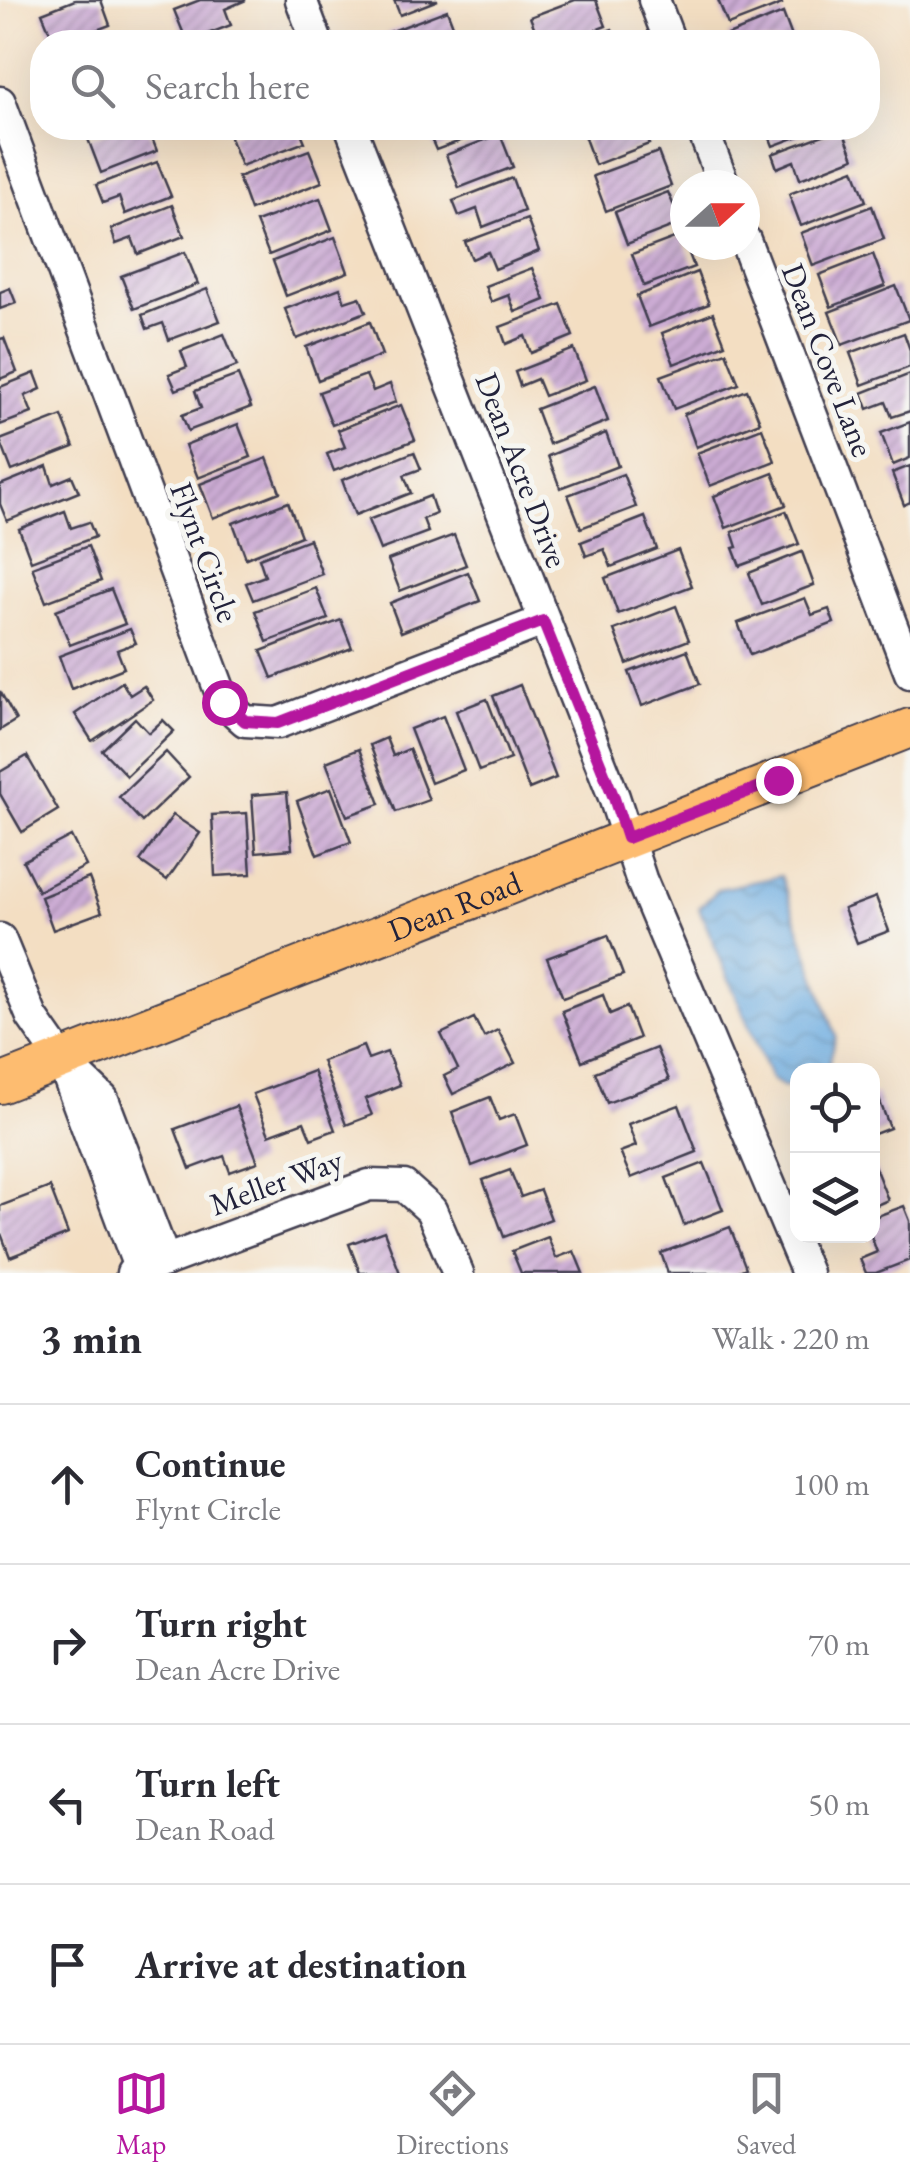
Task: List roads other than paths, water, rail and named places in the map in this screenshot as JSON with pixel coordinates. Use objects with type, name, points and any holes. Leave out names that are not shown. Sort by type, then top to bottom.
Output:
[{"type":"main road","name":"Dean Road","points":[[0,1084],[910,728]]},
{"type":"street","points":[[301,0],[313,30]]},
{"type":"street","points":[[654,0],[665,30]]},
{"type":"street","name":"Flynt Circle","points":[[0,102],[224,702],[245,721],[278,723],[543,621]]},
{"type":"street","name":"Dean Acre Drive","points":[[356,140],[614,798],[641,878],[807,1273]]},
{"type":"street","points":[[707,140],[718,170]]},
{"type":"street","name":"Dean Cove Lane","points":[[753,260],[910,673]]},
{"type":"street","points":[[0,939],[32,1017],[62,1060],[103,1099],[146,1268]]},
{"type":"street","name":"Meller Way","points":[[146,1268],[369,1185],[404,1186],[431,1210],[458,1273]]},
{"type":"water","points":[[781,876],[836,1036],[829,1063],[790,1063],[790,1085],[785,1087],[771,1079],[699,908],[719,889]]}]
